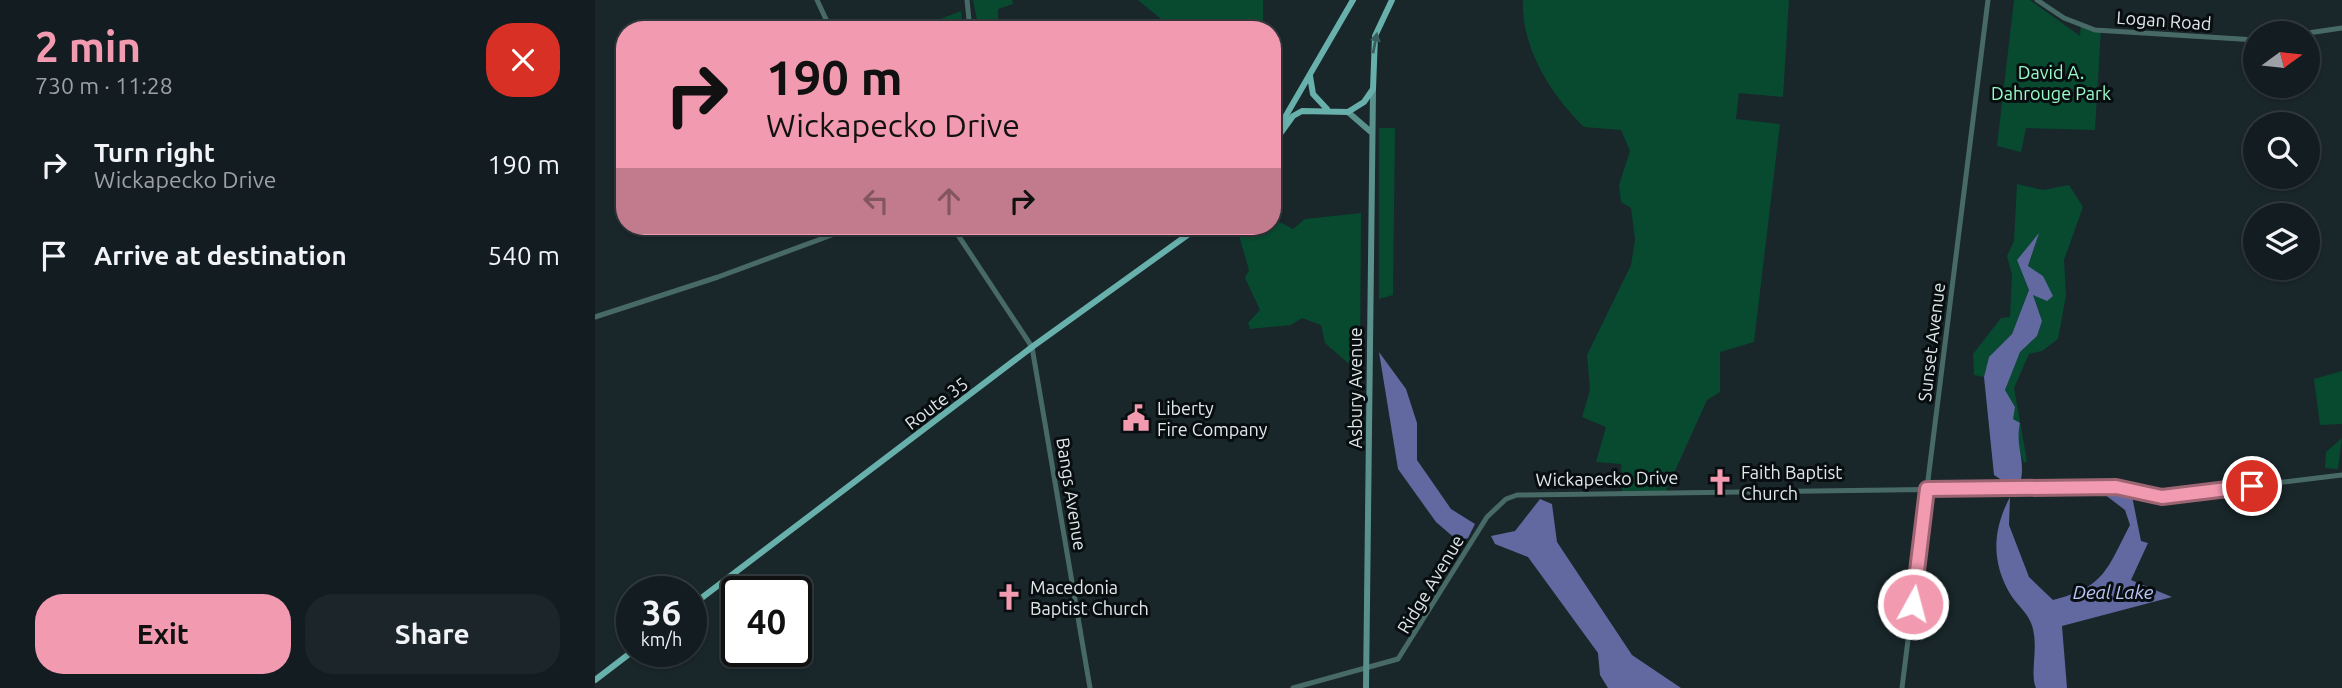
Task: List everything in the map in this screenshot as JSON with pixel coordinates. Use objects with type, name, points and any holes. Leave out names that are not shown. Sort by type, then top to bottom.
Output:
[{"type":"main road","points":[[1281,125],[1293,99],[1310,76],[1353,0]]},
{"type":"main road","points":[[1348,112],[1363,104],[1373,89],[1374,43],[1392,0]]},
{"type":"main road","points":[[1310,76],[1313,94],[1327,109]]},
{"type":"main road","name":"Asbury Avenue","points":[[1366,688],[1373,89]]},
{"type":"main road","points":[[1281,132],[1293,116],[1302,111],[1327,109],[1348,112],[1371,132]]},
{"type":"main road","name":"Route 35","points":[[707,594],[1033,347],[1189,235]]},
{"type":"main road","points":[[595,680],[616,664]]},
{"type":"street","points":[[817,0],[827,21]]},
{"type":"street","points":[[967,0],[969,21]]},
{"type":"street","name":"Sunset Avenue","points":[[1902,688],[1987,0]]},
{"type":"street","name":"Logan Road","points":[[2037,0],[2064,18],[2095,30],[2243,39]]},
{"type":"street","points":[[2321,31],[2342,27]]},
{"type":"street","points":[[595,317],[718,277],[832,235]]},
{"type":"street","points":[[958,235],[1033,347]]},
{"type":"street","name":"Bangs Avenue","points":[[1033,347],[1090,688]]},
{"type":"street","name":"Wickapecko Drive","points":[[1475,536],[1497,505],[1514,496],[1530,493],[2116,487],[2162,497],[2342,475]]},
{"type":"street","name":"Ridge Avenue","points":[[1293,688],[1388,664],[1404,654],[1475,536]]},
{"type":"green space","points":[[973,0],[1012,0],[1013,4],[998,9],[1000,21],[977,21]]},
{"type":"green space","points":[[1138,0],[1263,0],[1263,21],[1161,19]]},
{"type":"green space","points":[[1523,0],[1789,0],[1783,97],[1739,93],[1736,119],[1780,124],[1754,342],[1720,352],[1720,392],[1707,400],[1665,493],[1622,493],[1621,464],[1596,462],[1606,427],[1582,417],[1590,390],[1587,355],[1631,265],[1635,240],[1631,208],[1621,202],[1619,185],[1630,151],[1621,130],[1584,127],[1560,100],[1540,70],[1533,53],[1527,36]]},
{"type":"green space","name":"David A. Dahrouge Park","points":[[2014,0],[2030,0],[2080,36],[2081,25],[2101,29],[2095,130],[2026,128],[2021,152],[1997,146]]},
{"type":"green space","points":[[961,11],[962,21],[935,21]]},
{"type":"green space","points":[[1379,128],[1395,128],[1393,295],[1379,299]]},
{"type":"green space","points":[[2017,184],[2043,190],[2069,185],[2083,207],[2064,260],[2066,296],[2058,339],[2042,351],[2029,354],[2014,388],[2027,461],[2024,463],[2016,441],[2020,423],[2012,419],[2015,407],[2005,390],[2020,351],[2037,336],[2042,321],[2033,295],[2043,276],[2028,267],[2038,235],[2017,260],[2029,290],[2012,334],[1989,357],[1984,377],[1974,375],[1973,354],[2001,318],[2010,317],[2012,275],[2007,256],[2014,241]]},
{"type":"green space","points":[[1361,213],[1360,370],[1356,370],[1325,343],[1321,325],[1302,318],[1291,325],[1250,329],[1248,323],[1260,310],[1245,278],[1249,270],[1239,235],[1281,235],[1281,223],[1293,229],[1305,219]]},
{"type":"green space","points":[[2342,371],[2342,424],[2320,425],[2314,379]]},
{"type":"green space","points":[[2342,438],[2338,469],[2325,468],[2326,452]]},
{"type":"water","points":[[2039,233],[2028,266],[2043,276],[2053,296],[2047,301],[2033,295],[2042,321],[2037,336],[2020,352],[2005,390],[2015,407],[2013,419],[2020,423],[2022,464],[2021,480],[2006,483],[1994,475],[1984,377],[1989,357],[2012,334],[2029,290],[2017,260]]},
{"type":"water","points":[[1379,352],[1406,389],[1417,423],[1417,460],[1451,509],[1475,524],[1468,538],[1458,541],[1436,522],[1398,469]]},
{"type":"water","name":"Deal Lake","points":[[2116,492],[2132,496],[2141,541],[2148,543],[2131,580],[2172,597],[2062,626],[2067,688],[2036,688],[2034,631],[2027,615],[2009,592],[1999,568],[1996,544],[2004,509],[2010,497],[2009,525],[2029,577],[2053,600],[2084,589],[2109,565],[2130,525],[2125,510],[2104,494]]},
{"type":"water","points":[[1540,499],[1552,504],[1557,542],[1632,655],[1681,688],[1608,688],[1600,675],[1598,653],[1528,557],[1495,544],[1491,536],[1515,531]]},
{"type":"place","name":"Liberty Fire Company","points":[[1136,418]]},
{"type":"place","name":"Faith Baptist Church","points":[[1720,482]]},
{"type":"place","name":"Macedonia Baptist Church","points":[[1009,597]]},
{"type":"route","points":[[1913,604],[1927,489],[2116,487],[2151,497],[2162,497],[2252,486]]}]
